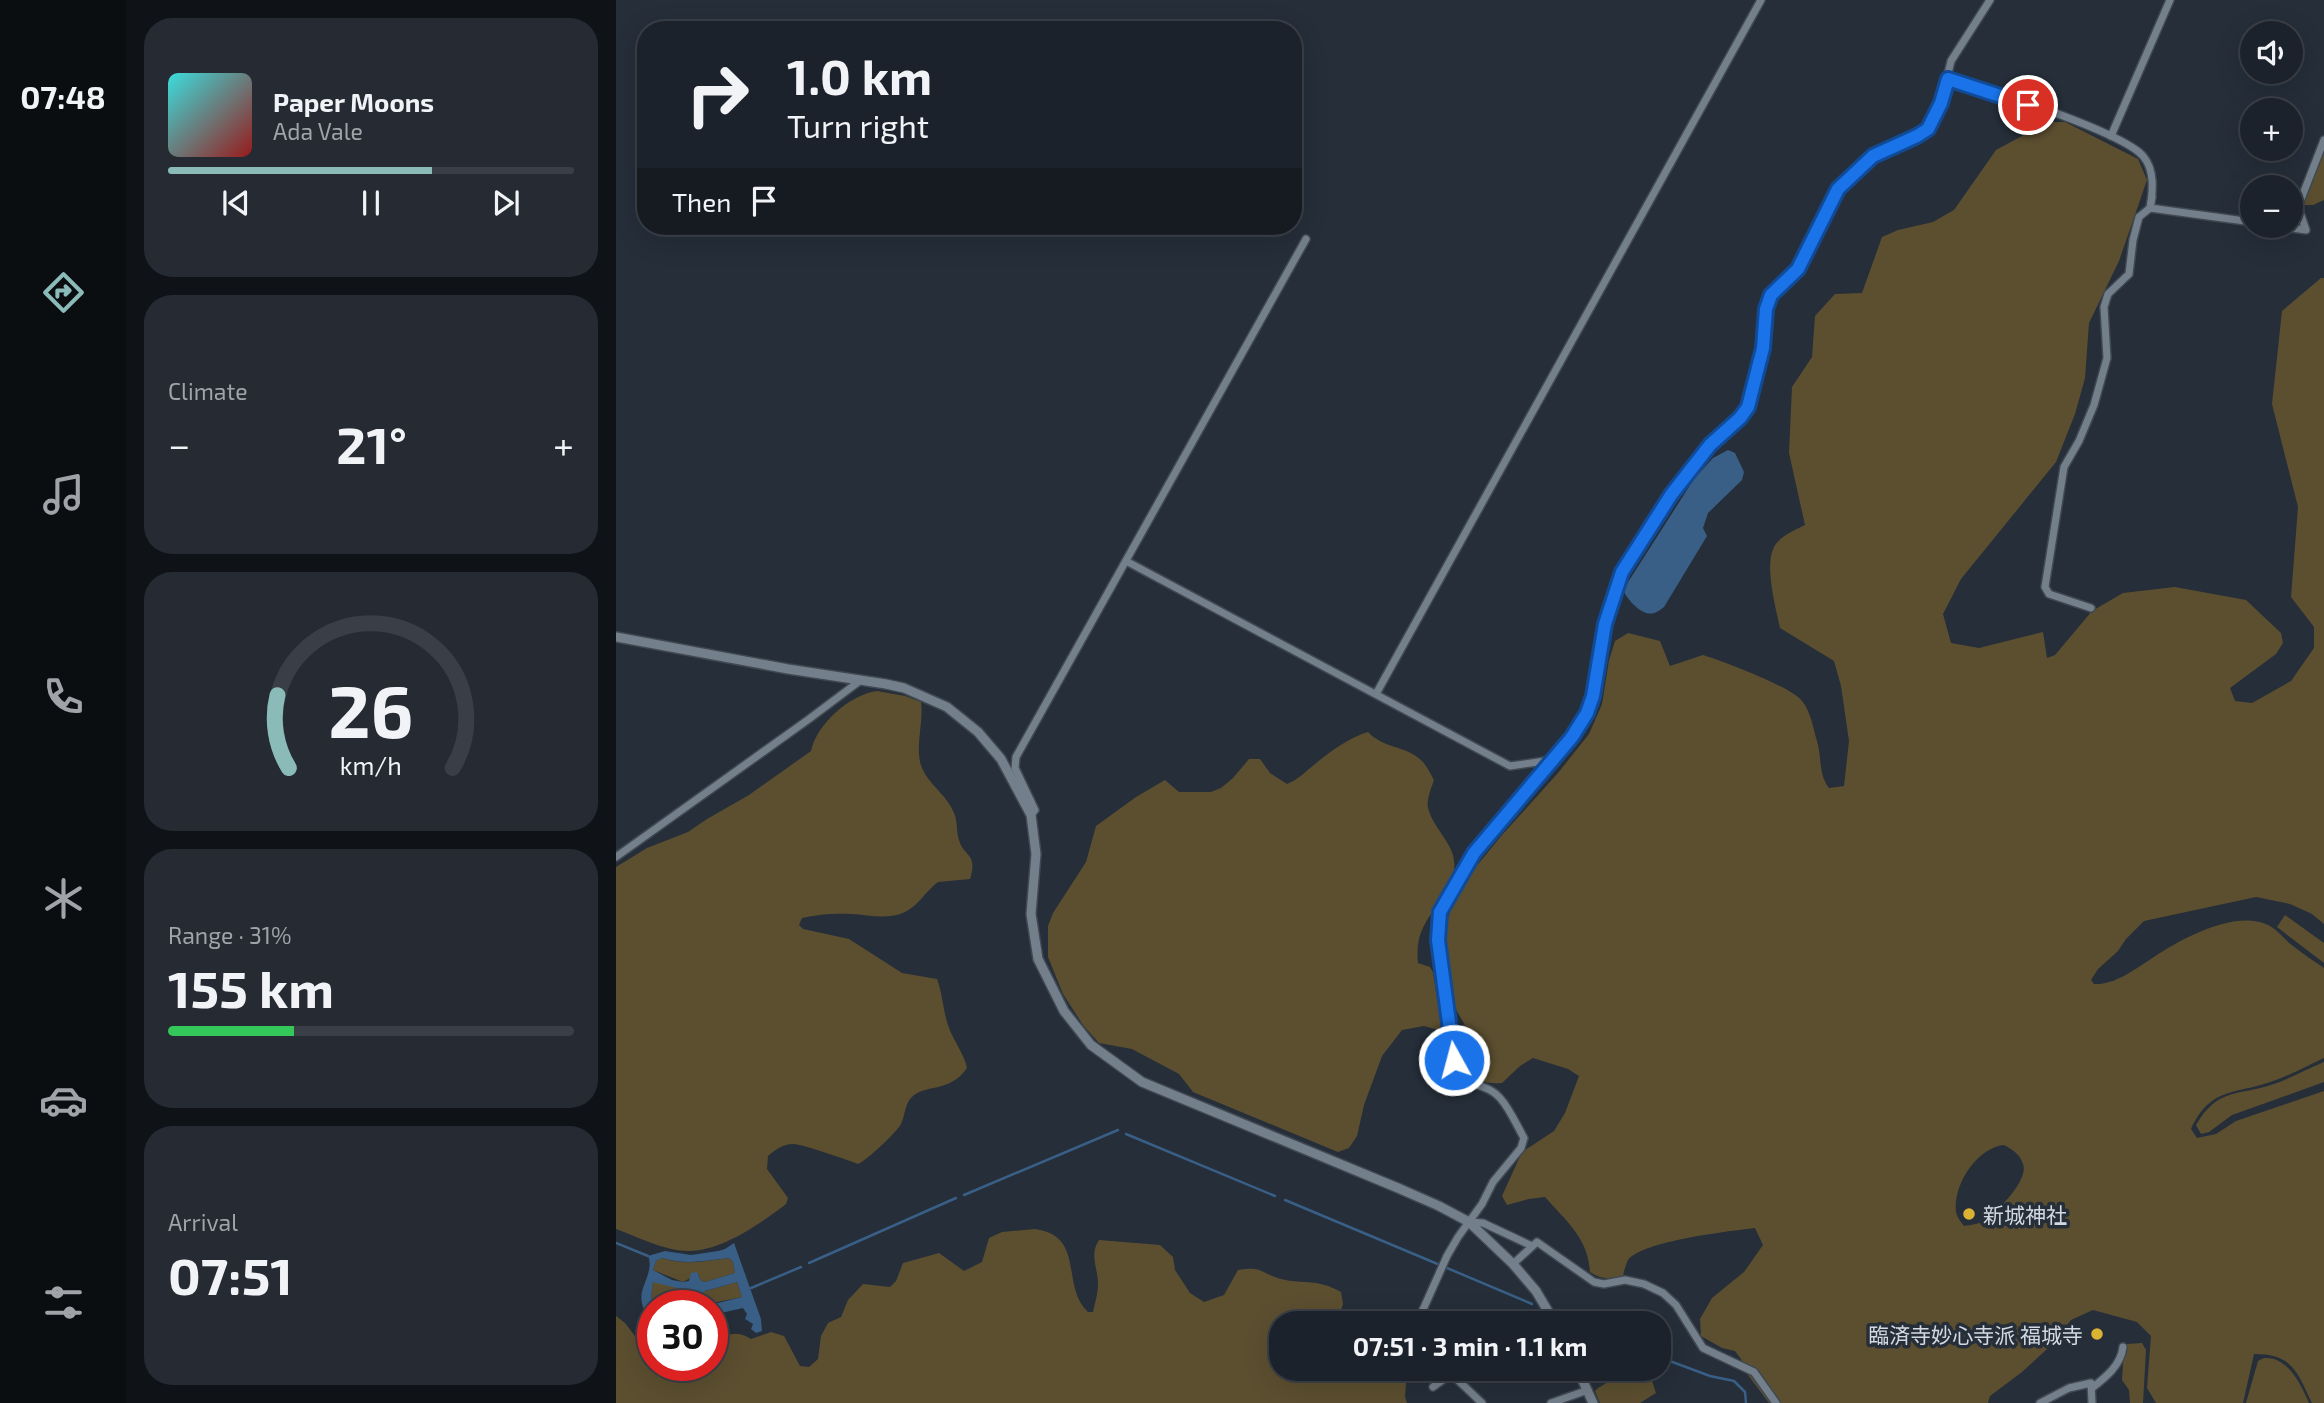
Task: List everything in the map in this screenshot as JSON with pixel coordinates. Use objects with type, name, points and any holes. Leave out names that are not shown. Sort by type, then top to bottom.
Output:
[{"type":"street","points":[[1376,694],[1443,578],[1761,0]]},
{"type":"street","points":[[1422,1311],[1447,1256],[1493,1182],[1521,1148],[1524,1138],[1500,1098],[1487,1088],[1471,1083],[1461,1076],[1456,1065],[1438,940],[1440,912],[1474,853],[1572,737],[1587,713],[1593,696],[1605,624],[1622,572],[1676,488],[1710,445],[1740,418],[1748,407],[1763,348],[1766,309],[1771,295],[1798,269],[1838,189],[1873,156],[1928,129],[1941,103],[1951,61],[1990,0]]},
{"type":"street","points":[[2111,136],[2170,0]]},
{"type":"street","points":[[1948,79],[2111,136],[2142,155],[2149,167],[2152,184],[2150,208],[2139,217],[2129,274],[2108,293],[2104,307],[2107,358],[2094,405],[2079,441],[2064,467],[2045,587],[2049,594],[2091,608]]},
{"type":"street","points":[[2303,194],[2324,140]]},
{"type":"street","points":[[2150,208],[2240,220]]},
{"type":"street","points":[[1031,815],[1035,810],[1015,768],[1016,757],[1306,239]]},
{"type":"street","points":[[1126,561],[1510,766],[1552,760]]},
{"type":"street","points":[[616,637],[904,688],[947,707],[978,732],[1000,760],[1031,815],[1036,854],[1031,914],[1038,959],[1064,1011],[1091,1045],[1142,1082],[1398,1188],[1469,1222],[1513,1264],[1536,1291],[1548,1311]]},
{"type":"street","points":[[616,856],[861,680]]},
{"type":"street","points":[[1469,1222],[1483,1223],[1532,1246]]},
{"type":"street","points":[[1513,1264],[1537,1242],[1594,1282],[1604,1284],[1625,1280],[1644,1283],[1663,1293],[1676,1305],[1703,1348],[1754,1372],[1776,1403]]},
{"type":"street","points":[[2092,1388],[2115,1367],[2121,1359],[2123,1347]]},
{"type":"street","points":[[1433,1387],[1439,1381]]},
{"type":"street","points":[[1459,1381],[1482,1403]]},
{"type":"street","points":[[1584,1381],[1593,1403]]},
{"type":"street","points":[[2040,1403],[2069,1388],[2091,1383],[2092,1403]]},
{"type":"street","points":[[1551,1403],[1588,1390]]},
{"type":"shaded area","points":[[2048,122],[2065,122],[2138,159],[2147,180],[2119,261],[2089,323],[2085,378],[2075,414],[2056,462],[1961,579],[1943,614],[1951,643],[1979,648],[2043,632],[2047,658],[2055,655],[2092,611],[2123,593],[2175,587],[2246,600],[2281,633],[2283,643],[2276,654],[2230,688],[2235,701],[2252,703],[2291,681],[2314,648],[2314,627],[2291,597],[2298,507],[2272,404],[2282,311],[2324,278],[2324,924],[2312,914],[2290,904],[2256,897],[2144,921],[2098,969],[2091,980],[2094,984],[2101,984],[2116,980],[2191,936],[2226,923],[2243,921],[2259,922],[2273,928],[2324,968],[2324,1058],[2279,1079],[2225,1094],[2207,1105],[2191,1129],[2197,1138],[2216,1134],[2236,1121],[2324,1091],[2324,1403],[2312,1403],[2297,1374],[2286,1361],[2254,1354],[2243,1403],[2156,1403],[2147,1388],[2151,1336],[2137,1322],[2093,1310],[2071,1320],[2057,1340],[2022,1372],[1990,1396],[1988,1403],[1769,1403],[1745,1371],[1735,1351],[1722,1348],[1701,1336],[1700,1319],[1712,1298],[1744,1272],[1763,1245],[1755,1228],[1708,1234],[1650,1247],[1628,1260],[1623,1276],[1606,1278],[1590,1272],[1581,1240],[1545,1197],[1507,1205],[1502,1196],[1522,1152],[1554,1131],[1565,1113],[1579,1076],[1568,1069],[1533,1058],[1502,1083],[1481,1081],[1465,1068],[1466,1027],[1454,1006],[1444,933],[1456,891],[1589,734],[1602,704],[1615,641],[1628,633],[1660,641],[1670,666],[1703,655],[1756,675],[1796,695],[1810,715],[1826,783],[1829,788],[1844,786],[1849,741],[1841,686],[1834,661],[1780,628],[1772,587],[1770,565],[1774,547],[1792,531],[1805,525],[1789,453],[1792,387],[1812,357],[1815,316],[1835,294],[1862,293],[1882,237],[1898,230],[1933,222],[1954,210],[1996,150]],"holes":[[[2004,1145],[2018,1155],[2023,1164],[2021,1178],[1997,1210],[1985,1220],[1964,1226],[1956,1212],[1958,1190],[1963,1179],[1976,1160]]]},
{"type":"shaded area","points":[[2324,144],[2324,200],[2313,205],[2304,205],[2303,199]]},
{"type":"shaded area","points":[[877,691],[921,702],[919,744],[922,768],[954,813],[961,846],[972,864],[970,879],[938,882],[914,906],[899,914],[820,915],[802,918],[799,925],[803,929],[849,939],[902,973],[937,979],[949,1028],[967,1068],[952,1082],[916,1093],[907,1103],[898,1128],[874,1153],[858,1164],[797,1144],[786,1145],[773,1152],[768,1156],[767,1169],[788,1198],[786,1204],[728,1241],[702,1250],[689,1251],[671,1249],[616,1229],[616,867],[647,848],[688,832],[749,795],[811,751],[820,731],[836,712],[856,698]]},
{"type":"shaded area","points":[[1368,732],[1381,741],[1409,752],[1427,767],[1434,780],[1428,807],[1453,854],[1454,870],[1445,894],[1425,923],[1418,947],[1418,963],[1430,967],[1433,972],[1441,1025],[1438,1030],[1424,1026],[1402,1030],[1382,1056],[1364,1105],[1357,1136],[1349,1148],[1338,1152],[1193,1092],[1179,1074],[1132,1049],[1099,1043],[1083,1025],[1063,994],[1048,957],[1048,926],[1053,913],[1086,862],[1096,826],[1136,797],[1165,780],[1179,792],[1211,792],[1233,778],[1249,759],[1260,759],[1270,773],[1287,784],[1340,745]]},
{"type":"shaded area","points":[[2285,915],[2324,943],[2324,963],[2277,927]]},
{"type":"shaded area","points":[[2324,1062],[2324,1082],[2232,1115],[2209,1132],[2201,1134],[2196,1125],[2204,1113],[2221,1098],[2274,1084]]},
{"type":"shaded area","points":[[1035,1229],[1051,1234],[1061,1241],[1067,1251],[1075,1289],[1088,1312],[1093,1312],[1098,1291],[1094,1256],[1099,1240],[1160,1245],[1173,1257],[1175,1270],[1190,1293],[1204,1302],[1224,1295],[1238,1270],[1246,1269],[1290,1281],[1318,1283],[1332,1288],[1341,1292],[1343,1304],[1341,1311],[1269,1311],[1269,1381],[1406,1381],[1407,1403],[616,1403],[616,1316],[637,1336],[637,1381],[728,1381],[728,1335],[731,1334],[740,1334],[751,1339],[771,1332],[784,1336],[800,1366],[809,1367],[818,1359],[821,1336],[828,1323],[841,1317],[848,1300],[863,1284],[890,1287],[896,1281],[903,1263],[939,1253],[964,1271],[982,1262],[989,1238],[1002,1232]]},
{"type":"shaded area","points":[[662,1258],[687,1262],[729,1258],[733,1262],[735,1273],[705,1282],[701,1281],[698,1274],[683,1282],[653,1270],[656,1261]]},
{"type":"shaded area","points":[[655,1281],[684,1290],[652,1290]]},
{"type":"shaded area","points":[[737,1282],[742,1297],[728,1300],[728,1290],[709,1290]]},
{"type":"shaded area","points":[[2142,1343],[2146,1350],[2143,1403],[2130,1403],[2129,1390],[2122,1380],[2124,1348],[2127,1344]]},
{"type":"shaded area","points":[[2264,1358],[2280,1362],[2287,1367],[2298,1380],[2309,1403],[2246,1403],[2258,1361]]},
{"type":"shaded area","points":[[1610,1381],[1652,1381],[1656,1393],[1640,1403],[1600,1403],[1595,1391]]},
{"type":"water","points":[[1728,450],[1735,453],[1744,472],[1742,480],[1708,513],[1703,528],[1707,536],[1664,607],[1649,614],[1640,610],[1623,590],[1694,479],[1713,458]]},
{"type":"water","points":[[734,1243],[761,1319],[762,1331],[756,1333],[751,1329],[753,1324],[745,1319],[747,1314],[743,1308],[728,1311],[728,1300],[742,1297],[737,1282],[709,1290],[685,1290],[653,1282],[652,1290],[642,1290],[649,1268],[648,1256],[665,1251],[691,1255],[718,1251]],"holes":[[[662,1258],[679,1261],[729,1258],[733,1262],[735,1273],[705,1282],[701,1281],[697,1272],[691,1273],[689,1281],[683,1282],[672,1280],[653,1270],[656,1261]]]},
{"type":"waterway","points":[[964,1195],[1118,1130]]},
{"type":"waterway","points":[[1126,1134],[1275,1196]]},
{"type":"waterway","points":[[809,1263],[956,1198]]},
{"type":"waterway","points":[[1285,1200],[1440,1265]]},
{"type":"waterway","points":[[616,1243],[648,1256]]},
{"type":"waterway","points":[[751,1288],[801,1267]]},
{"type":"waterway","points":[[1447,1268],[1532,1304]]},
{"type":"waterway","points":[[1671,1361],[1710,1376],[1734,1381],[1745,1392],[1746,1403]]},
{"type":"place","name":"新城神社","points":[[1969,1214]]},
{"type":"place","name":"臨済寺妙心寺派 福城寺","points":[[2097,1334]]},
{"type":"route","points":[[1454,1060],[1438,940],[1440,912],[1474,853],[1572,737],[1587,713],[1593,696],[1605,624],[1622,572],[1671,495],[1710,445],[1740,418],[1748,407],[1763,348],[1766,309],[1771,295],[1798,269],[1838,189],[1854,172],[1873,156],[1928,129],[1941,103],[1948,79],[2028,105]]}]
